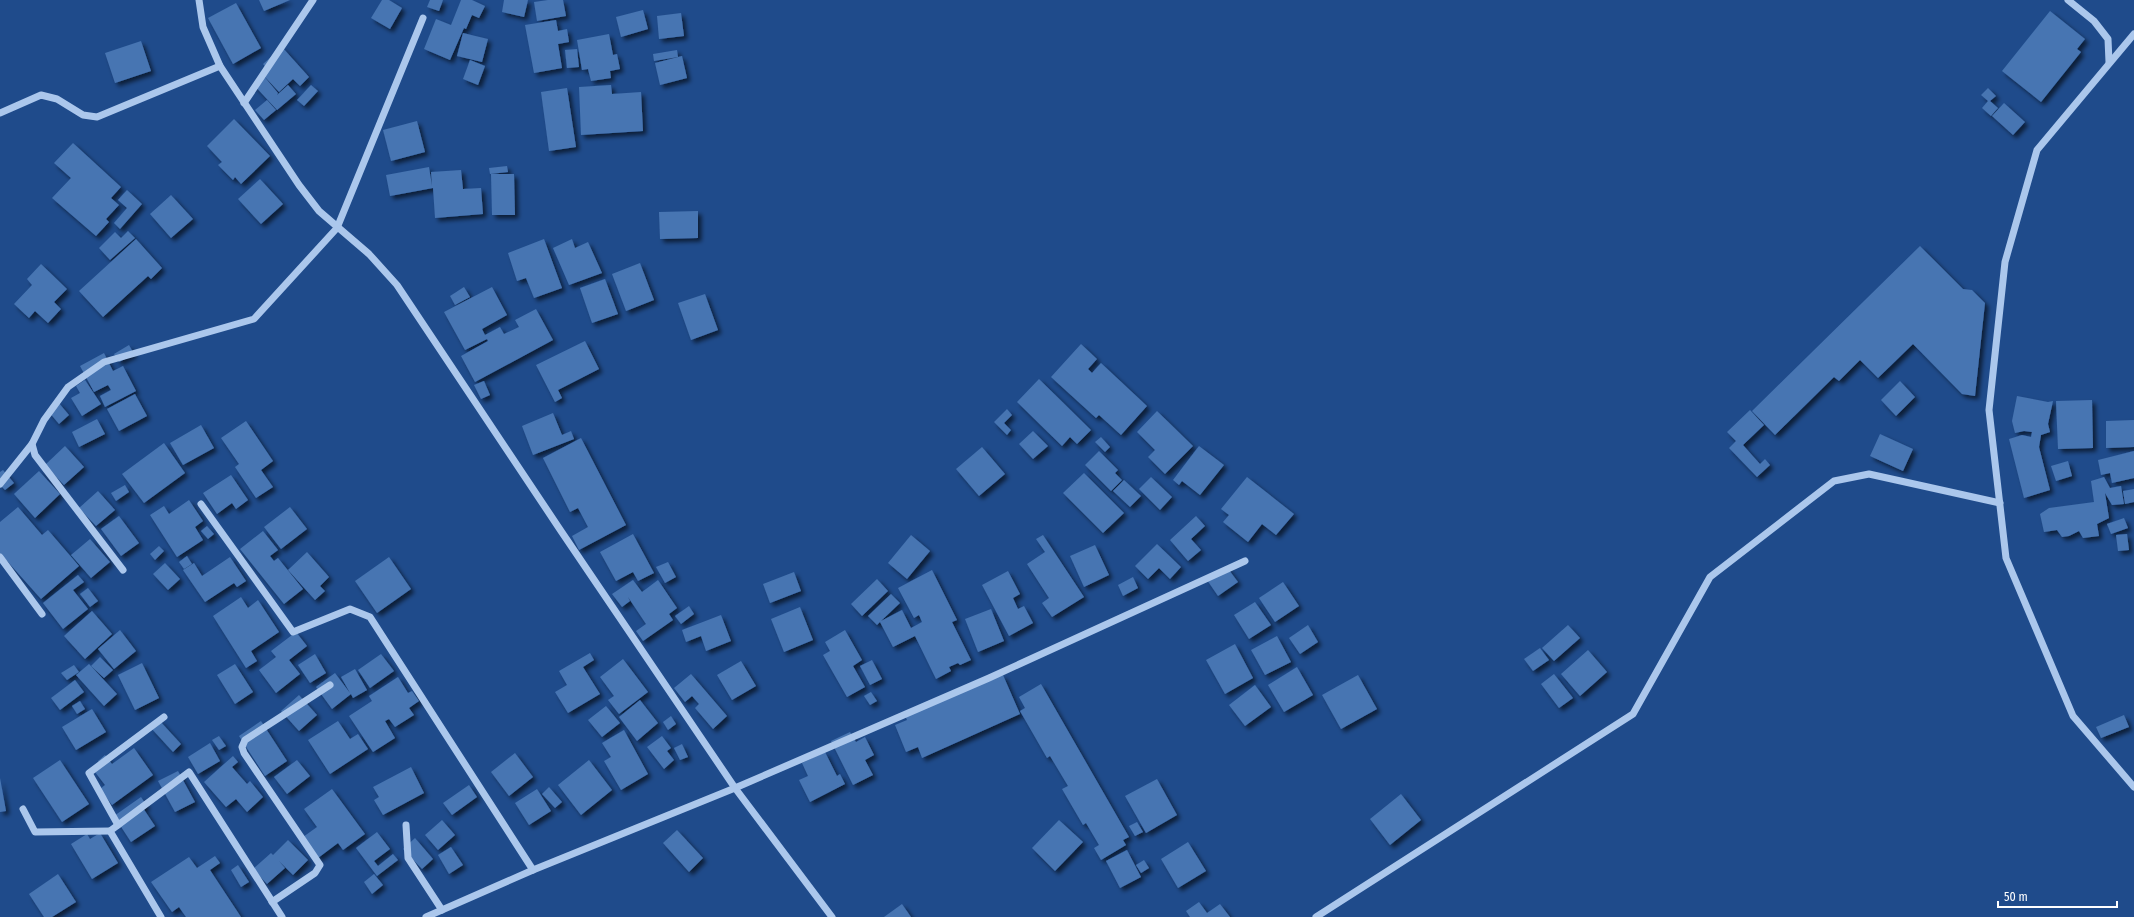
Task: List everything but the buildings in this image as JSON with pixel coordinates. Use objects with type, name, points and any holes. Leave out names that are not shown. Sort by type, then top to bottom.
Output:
[{"type":"street","points":[[199,0],[203,27],[220,66],[299,185],[319,211],[369,254],[397,285],[735,788],[832,917]]},
{"type":"street","points":[[244,103],[312,0]]},
{"type":"street","points":[[2068,0],[2094,21],[2108,39],[2109,62]]},
{"type":"street","points":[[0,484],[32,444],[44,420],[68,387],[104,362],[254,319],[337,228],[423,18]]},
{"type":"street","points":[[2134,34],[2109,62],[2037,150],[2005,262],[1989,410],[2006,558],[2073,716],[2134,787]]},
{"type":"street","points":[[0,113],[41,95],[57,99],[83,115],[97,117],[220,66]]},
{"type":"street","points":[[32,444],[35,455],[123,570]]},
{"type":"street","points":[[1316,917],[1633,714],[1710,577],[1834,480],[1869,474],[2000,503]]},
{"type":"street","points":[[201,504],[293,632],[350,609],[370,617],[533,870]]},
{"type":"street","points":[[0,557],[42,614]]},
{"type":"street","points":[[426,917],[533,870],[735,788],[989,678],[1245,561]]},
{"type":"street","points":[[272,902],[314,873],[320,865],[244,753],[242,747],[245,740],[330,685]]},
{"type":"street","points":[[118,825],[89,773],[164,717]]},
{"type":"street","points":[[23,809],[35,832],[110,831],[189,772],[282,917]]},
{"type":"street","points":[[406,825],[408,858],[442,910]]},
{"type":"street","points":[[110,831],[161,917]]}]
